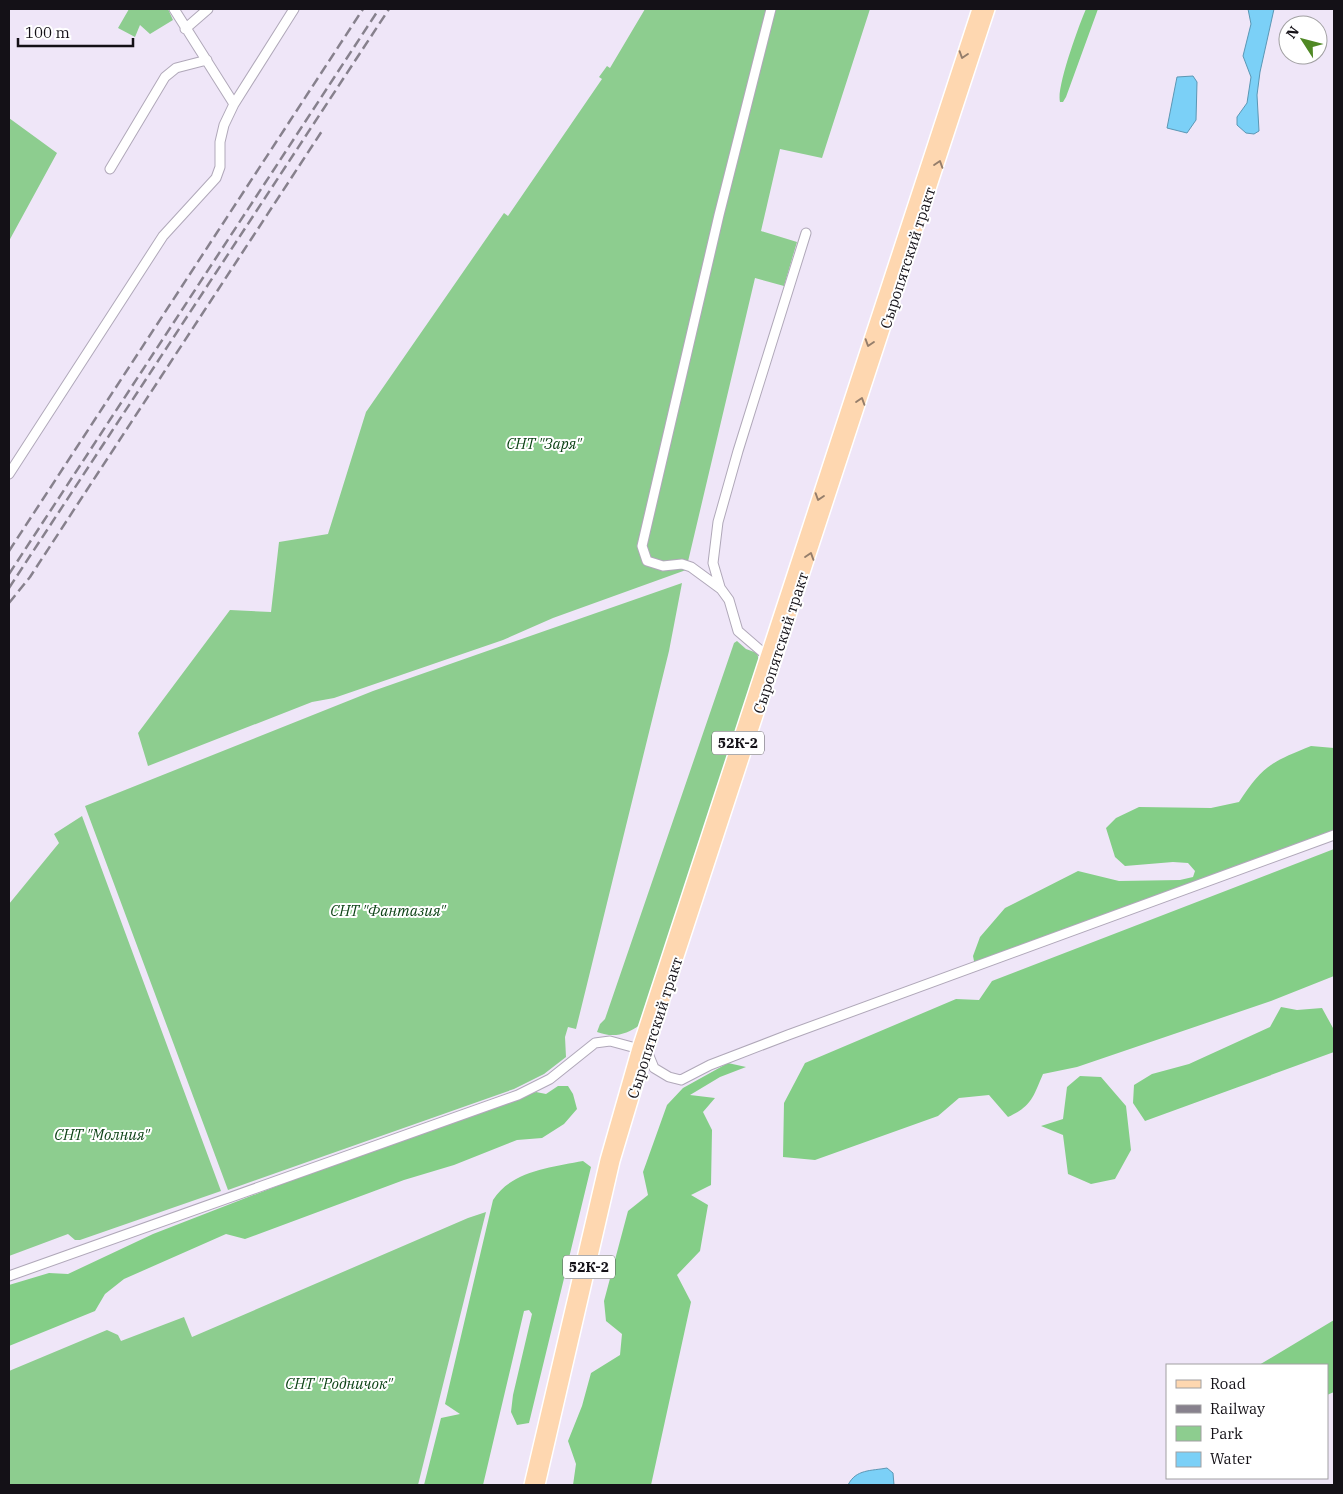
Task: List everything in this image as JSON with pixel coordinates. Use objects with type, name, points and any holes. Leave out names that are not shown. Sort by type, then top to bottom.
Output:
[{"type":"main road","name":"Сыропятский тракт","points":[[539,1485],[614,1161],[643,1050],[766,656],[978,9]]},
{"type":"main road","name":"Сыропятский тракт","points":[[530,1485],[606,1160],[989,9]]},
{"type":"street","points":[[174,9],[234,104]]},
{"type":"street","points":[[185,29],[208,9]]},
{"type":"street","points":[[9,474],[163,236],[216,178],[220,167],[220,142],[224,125],[234,104],[294,9]]},
{"type":"street","points":[[721,589],[691,567],[682,564],[664,566],[647,561],[642,546],[723,197],[771,9]]},
{"type":"street","points":[[110,169],[164,77],[176,68],[207,60]]},
{"type":"street","points":[[766,656],[738,631],[729,600],[716,578],[713,563],[718,522],[735,459],[806,232]]},
{"type":"street","points":[[9,1276],[518,1095],[550,1080],[595,1043],[610,1041],[643,1050],[654,1068],[669,1077],[682,1080],[710,1065],[788,1035],[1334,835]]},
{"type":"green space","points":[[129,9],[168,9],[173,20],[150,34],[140,25],[135,37],[118,28]]},
{"type":"green space","name":"СНТ \"Заря\"","points":[[645,9],[870,9],[822,158],[780,149],[761,231],[797,242],[784,286],[755,278],[686,570],[553,618],[503,640],[334,698],[312,702],[148,766],[138,733],[230,610],[271,612],[279,542],[328,534],[366,412],[504,213],[508,216],[602,79],[599,77],[607,66],[610,68]]},
{"type":"green space","points":[[1086,9],[1098,9],[1066,97],[1063,102],[1060,102],[1061,84]]},
{"type":"green space","points":[[9,118],[57,153],[9,241]]},
{"type":"green space","name":"СНТ \"Фантазия\"","points":[[682,583],[669,651],[576,1029],[568,1027],[565,1037],[566,1057],[544,1074],[514,1089],[228,1190],[85,806],[373,691]]},
{"type":"green space","points":[[737,641],[746,649],[757,653],[759,660],[640,1025],[630,1031],[614,1035],[597,1032],[600,1024],[605,1019],[734,643]]},
{"type":"green space","points":[[1311,746],[1334,748],[1334,834],[975,966],[973,956],[980,937],[1005,908],[1078,871],[1119,881],[1180,880],[1193,877],[1195,871],[1188,863],[1173,862],[1125,866],[1115,857],[1106,828],[1116,818],[1139,807],[1211,808],[1239,802],[1255,780],[1269,766]]},
{"type":"green space","name":"СНТ \"Молния\"","points":[[82,816],[221,1191],[80,1240],[75,1240],[68,1234],[9,1256],[9,904],[59,843],[54,834]]},
{"type":"green space","points":[[1334,849],[1334,976],[1271,1001],[1077,1067],[1043,1074],[1037,1089],[1027,1105],[1008,1117],[989,1095],[959,1098],[938,1116],[815,1160],[783,1157],[784,1103],[805,1063],[956,999],[979,1000],[992,981]]},
{"type":"green space","points":[[1281,1007],[1297,1010],[1322,1008],[1333,1028],[1334,1052],[1145,1121],[1133,1103],[1134,1085],[1152,1074],[1189,1064],[1270,1027]]},
{"type":"green space","points":[[728,1063],[746,1067],[720,1077],[690,1095],[715,1098],[703,1112],[712,1130],[711,1185],[691,1195],[708,1205],[700,1251],[677,1275],[691,1302],[651,1485],[573,1485],[576,1464],[568,1441],[582,1406],[591,1373],[620,1355],[622,1334],[606,1321],[604,1301],[628,1211],[648,1195],[643,1172],[667,1105],[683,1088]]},
{"type":"green space","points":[[1080,1076],[1101,1077],[1126,1106],[1131,1150],[1115,1179],[1091,1184],[1068,1174],[1063,1135],[1041,1126],[1063,1119],[1067,1087]]},
{"type":"green space","points":[[558,1086],[568,1086],[573,1094],[577,1109],[564,1124],[542,1138],[517,1140],[454,1165],[404,1180],[245,1239],[226,1234],[124,1279],[105,1294],[95,1311],[9,1346],[9,1285],[49,1273],[68,1274],[153,1234],[295,1179],[536,1092],[546,1094]]},
{"type":"green space","points":[[583,1161],[591,1167],[529,1423],[517,1425],[511,1412],[513,1395],[532,1314],[529,1310],[524,1311],[483,1485],[424,1485],[441,1418],[460,1414],[445,1404],[493,1200],[501,1190],[521,1176],[546,1168]]},
{"type":"green space","name":"СНТ \"Родничок\"","points":[[486,1212],[418,1485],[9,1485],[9,1371],[107,1330],[118,1335],[121,1341],[184,1317],[192,1337],[468,1218]]},
{"type":"green space","points":[[1334,1320],[1334,1392],[1328,1395],[1328,1364],[1261,1364]]},
{"type":"water","points":[[1248,9],[1274,9],[1260,72],[1257,95],[1259,131],[1254,134],[1246,133],[1237,125],[1237,117],[1247,103],[1251,77],[1243,56],[1251,24]]},
{"type":"water","points":[[1193,76],[1197,82],[1196,120],[1187,133],[1167,128],[1177,77]]},
{"type":"water","points":[[887,1468],[893,1473],[894,1485],[848,1485],[860,1473]]},
{"type":"railway","points":[[9,551],[363,9]]},
{"type":"railway","points":[[9,574],[379,9]]},
{"type":"railway","points":[[9,588],[389,9]]},
{"type":"railway","points":[[9,603],[30,577],[322,131]]}]
